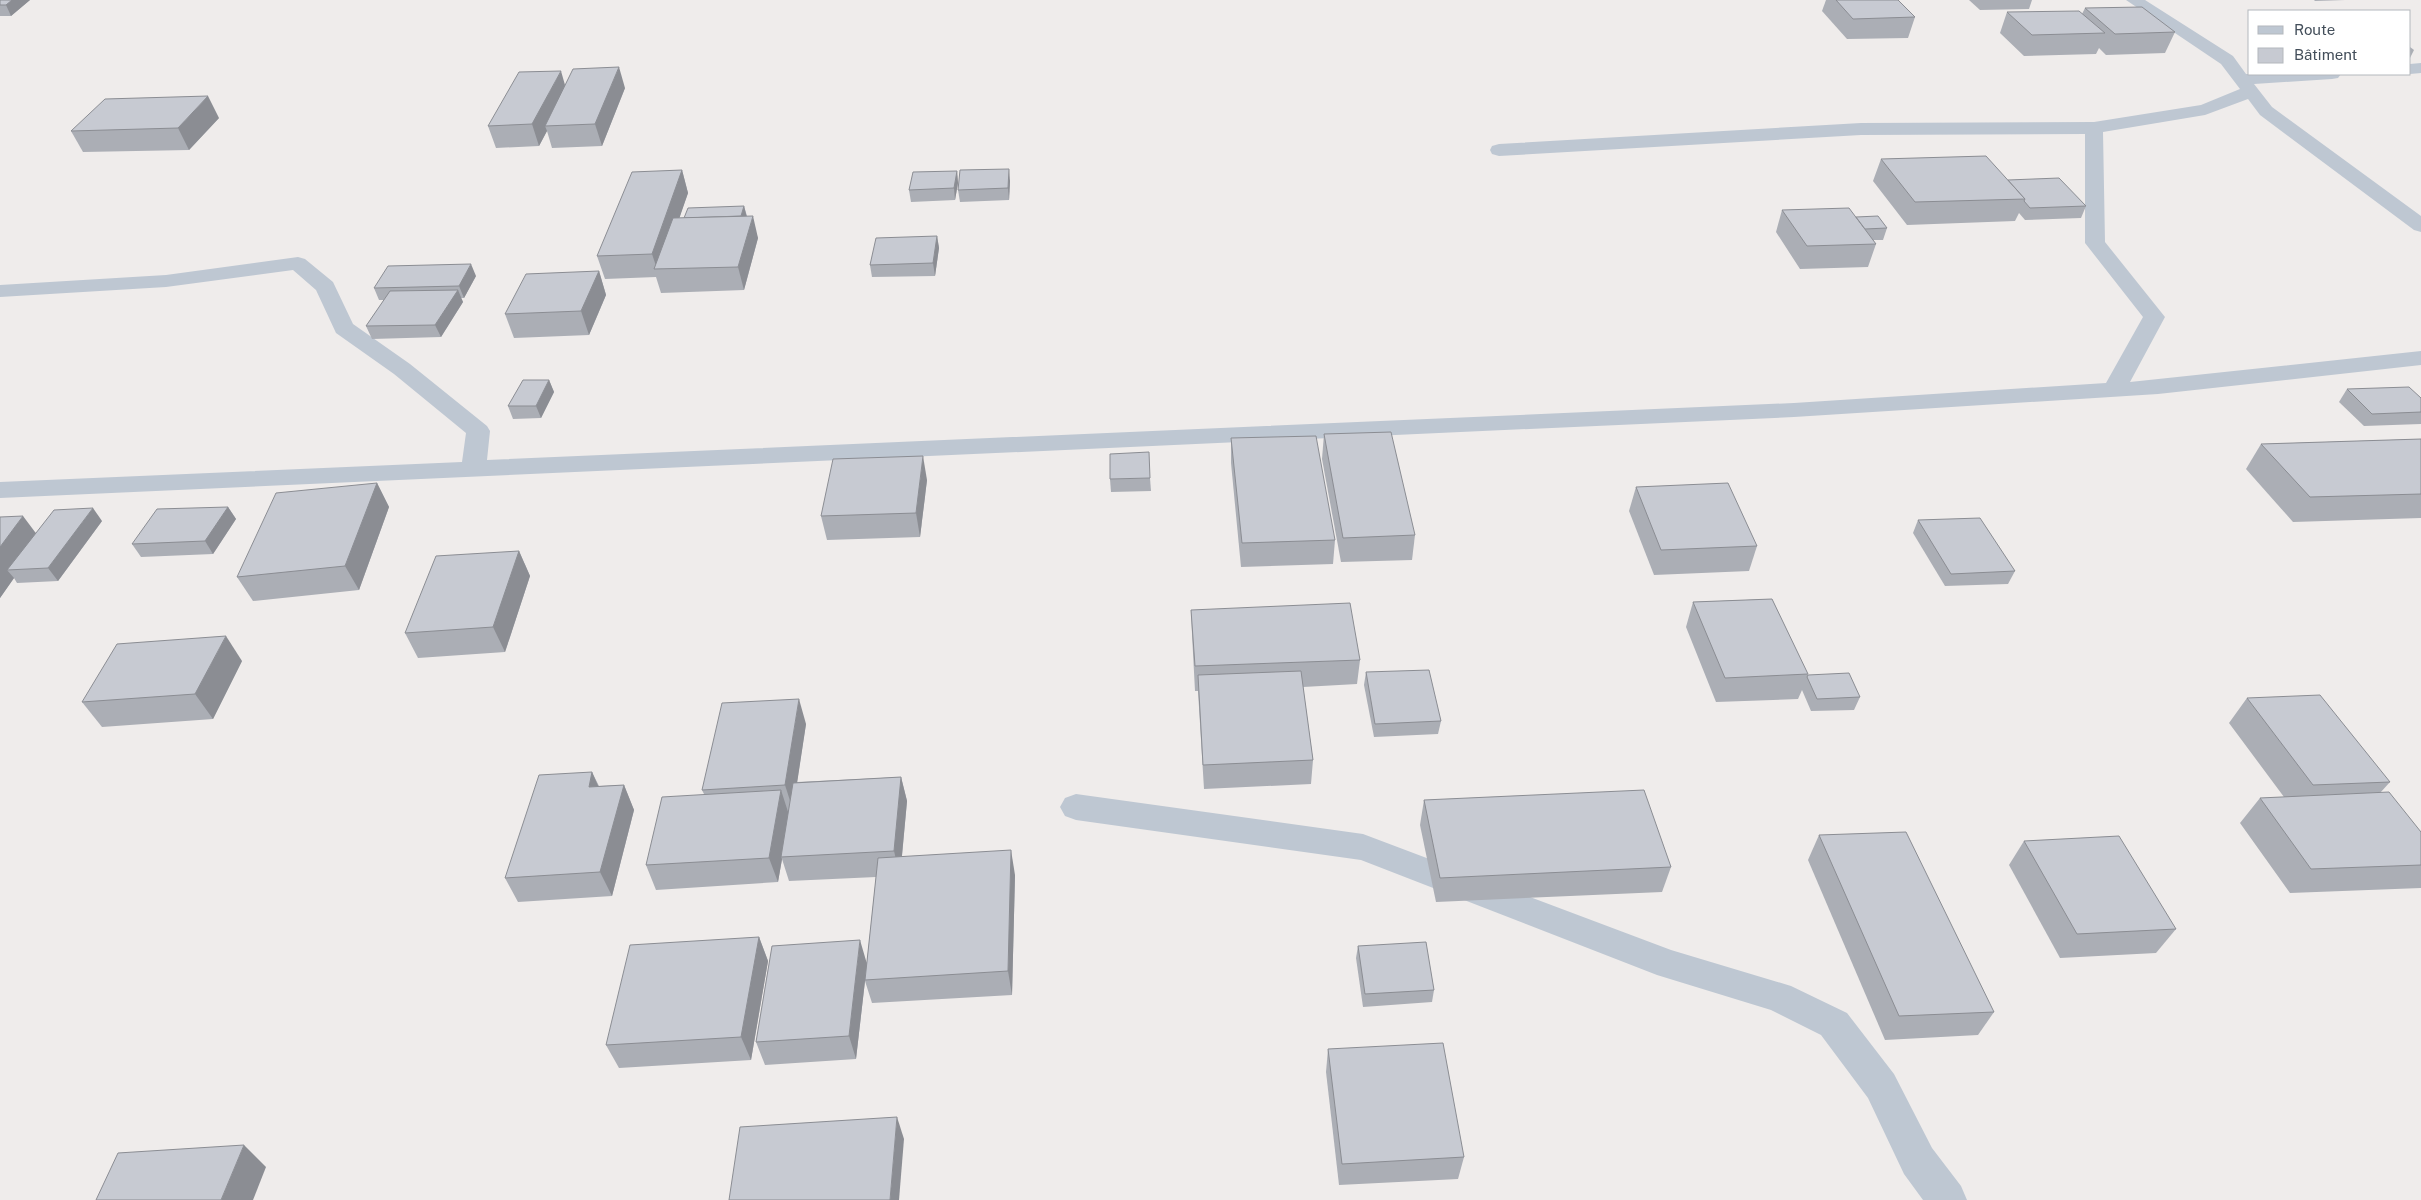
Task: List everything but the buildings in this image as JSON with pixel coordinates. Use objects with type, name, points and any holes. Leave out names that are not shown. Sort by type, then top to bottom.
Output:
[{"type":"street","points":[[2134,0],[2227,60],[2266,111],[2421,226]]},
{"type":"street","points":[[1500,150],[1861,128],[2094,128],[2205,110],[2246,85],[2324,75]]},
{"type":"street","points":[[2094,128],[2095,243],[2154,318],[2114,389]]},
{"type":"street","points":[[0,291],[166,281],[298,263],[325,287],[344,328],[402,369],[478,431],[473,470]]},
{"type":"street","points":[[0,490],[1774,411],[2114,389],[2421,358]]},
{"type":"street","points":[[1076,807],[1363,847],[1669,964],[1779,997],[1834,1024],[1881,1086],[1918,1161],[1947,1200]]}]
